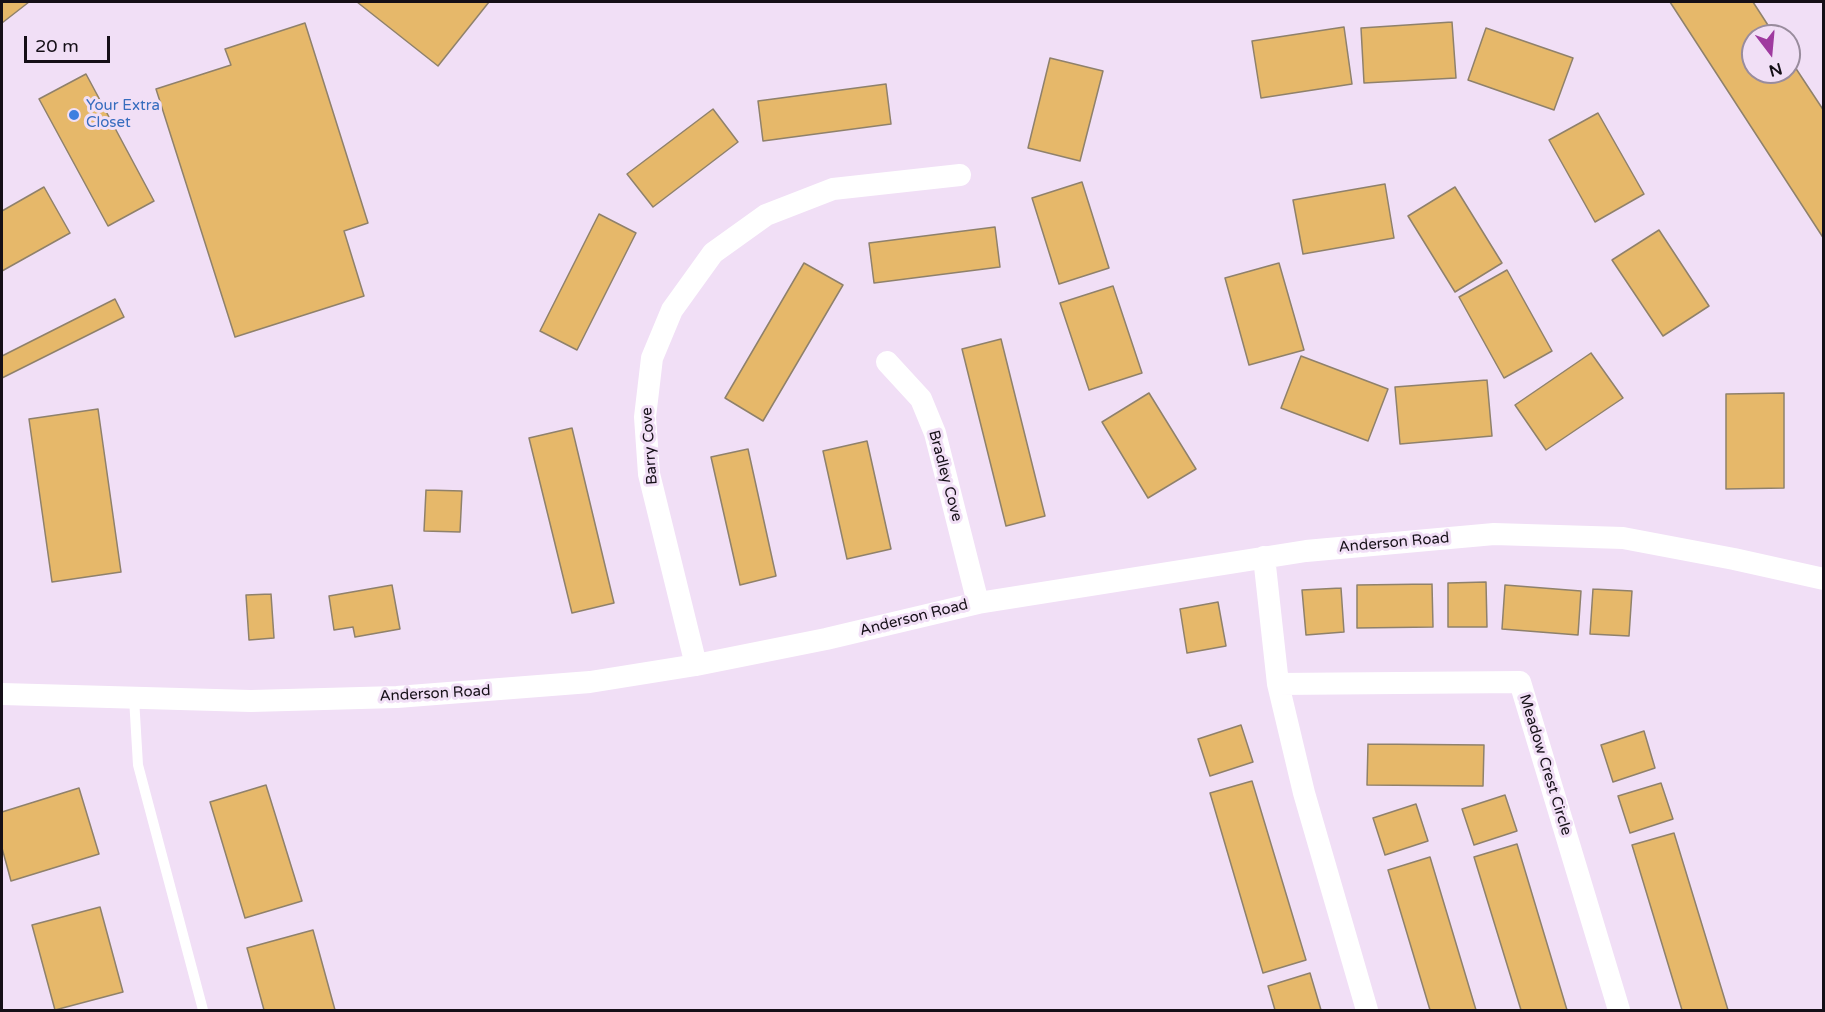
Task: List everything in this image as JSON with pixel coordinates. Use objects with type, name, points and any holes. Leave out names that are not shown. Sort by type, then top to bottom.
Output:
[{"type":"street","name":"Barry Cove","points":[[696,665],[648,463],[645,417],[652,358],[672,310],[713,253],[766,215],[833,189],[960,175]]},
{"type":"street","name":"Bradley Cove","points":[[887,362],[921,399],[935,433],[978,603]]},
{"type":"street","name":"Anderson Road","points":[[2,694],[251,701],[397,697],[590,682],[696,665],[826,639],[978,603],[1264,557],[1494,534],[1623,538],[1824,579]]},
{"type":"street","points":[[1264,557],[1278,684],[1304,793],[1367,1011]]},
{"type":"street","name":"Meadow Crest Circle","points":[[1278,684],[1520,682],[1620,1011]]},
{"type":"lane","points":[[134,698],[140,775],[203,1011]]},
{"type":"building","points":[[2,2],[29,2],[2,23]]},
{"type":"building","points":[[357,2],[489,2],[438,66]]},
{"type":"building","points":[[1670,2],[1753,2],[1767,24],[1741,24],[1741,84],[1801,84],[1801,76],[1824,111],[1824,239]]},
{"type":"building","points":[[1452,22],[1456,78],[1364,83],[1361,28]]},
{"type":"building","points":[[305,23],[368,223],[344,231],[364,296],[235,337],[156,89],[231,65],[225,49]]},
{"type":"building","points":[[1344,27],[1352,84],[1261,98],[1252,41]]},
{"type":"building","points":[[1486,28],[1573,58],[1554,110],[1468,80]]},
{"type":"building","points":[[1050,58],[1103,71],[1080,161],[1028,148]]},
{"type":"building","points":[[86,74],[154,201],[108,226],[39,99]]},
{"type":"building","points":[[886,84],[891,124],[763,141],[758,101]]},
{"type":"building","points":[[713,109],[738,142],[653,207],[627,174]]},
{"type":"building","points":[[1598,113],[1644,194],[1595,222],[1549,140]]},
{"type":"building","points":[[1082,182],[1109,268],[1059,284],[1032,198]]},
{"type":"building","points":[[1385,184],[1394,238],[1303,254],[1293,200]]},
{"type":"building","points":[[44,187],[70,233],[2,271],[2,211]]},
{"type":"building","points":[[1455,187],[1502,263],[1455,292],[1408,216]]},
{"type":"building","points":[[599,214],[636,233],[577,350],[540,331]]},
{"type":"building","points":[[995,227],[1000,267],[874,283],[869,243]]},
{"type":"building","points":[[1659,230],[1709,306],[1663,336],[1612,260]]},
{"type":"building","points":[[804,263],[843,285],[763,421],[725,398]]},
{"type":"building","points":[[1279,263],[1304,350],[1249,365],[1225,278]]},
{"type":"building","points":[[1507,270],[1552,351],[1504,378],[1459,297]]},
{"type":"building","points":[[1113,286],[1142,373],[1089,390],[1060,303]]},
{"type":"building","points":[[115,299],[124,317],[2,378],[2,356]]},
{"type":"building","points":[[1001,339],[1045,516],[1006,526],[962,349]]},
{"type":"building","points":[[1591,353],[1623,398],[1546,450],[1515,405]]},
{"type":"building","points":[[1301,356],[1388,389],[1368,441],[1281,408]]},
{"type":"building","points":[[1487,380],[1492,436],[1400,444],[1395,387]]},
{"type":"building","points":[[1149,393],[1196,469],[1148,498],[1102,422]]},
{"type":"building","points":[[1784,393],[1784,488],[1726,489],[1726,394]]},
{"type":"building","points":[[98,409],[121,572],[52,582],[29,419]]},
{"type":"building","points":[[572,428],[614,603],[572,613],[529,438]]},
{"type":"building","points":[[867,441],[891,549],[847,559],[823,451]]},
{"type":"building","points":[[748,449],[776,576],[740,585],[711,457]]},
{"type":"building","points":[[426,490],[462,491],[460,532],[424,531]]},
{"type":"building","points":[[1486,582],[1487,627],[1448,627],[1448,583]]},
{"type":"building","points":[[1432,584],[1433,627],[1357,628],[1357,585]]},
{"type":"building","points":[[392,585],[400,629],[355,637],[353,627],[334,630],[329,596]]},
{"type":"building","points":[[1505,585],[1581,591],[1578,635],[1502,629]]},
{"type":"building","points":[[1341,588],[1344,632],[1306,635],[1302,590]]},
{"type":"building","points":[[1593,589],[1632,591],[1629,636],[1590,634]]},
{"type":"building","points":[[271,594],[274,638],[249,640],[246,595]]},
{"type":"building","points":[[1218,602],[1226,646],[1187,653],[1180,609]]},
{"type":"building","points":[[1241,725],[1253,762],[1210,776],[1198,739]]},
{"type":"building","points":[[1644,731],[1655,768],[1613,782],[1601,745]]},
{"type":"building","points":[[1368,744],[1484,745],[1483,786],[1367,785]]},
{"type":"building","points":[[1252,781],[1306,960],[1263,973],[1210,793]]},
{"type":"building","points":[[1661,783],[1673,819],[1630,833],[1618,796]]},
{"type":"building","points":[[266,785],[302,901],[245,918],[210,802]]},
{"type":"building","points":[[79,788],[99,854],[11,881],[2,848],[2,812]]},
{"type":"building","points":[[1505,795],[1517,831],[1474,845],[1462,809]]},
{"type":"building","points":[[1416,804],[1428,841],[1385,855],[1373,818]]},
{"type":"building","points":[[1674,833],[1728,1010],[1682,1010],[1632,845]]},
{"type":"building","points":[[1517,844],[1567,1010],[1521,1010],[1474,857]]},
{"type":"building","points":[[1430,857],[1476,1010],[1430,1010],[1388,870]]},
{"type":"building","points":[[100,907],[123,992],[55,1010],[32,925]]},
{"type":"building","points":[[313,930],[335,1010],[264,1010],[247,948]]},
{"type":"building","points":[[1310,973],[1321,1010],[1275,1010],[1268,986]]},
{"type":"place","name":"Your Extra Closet","points":[[74,115]]}]
